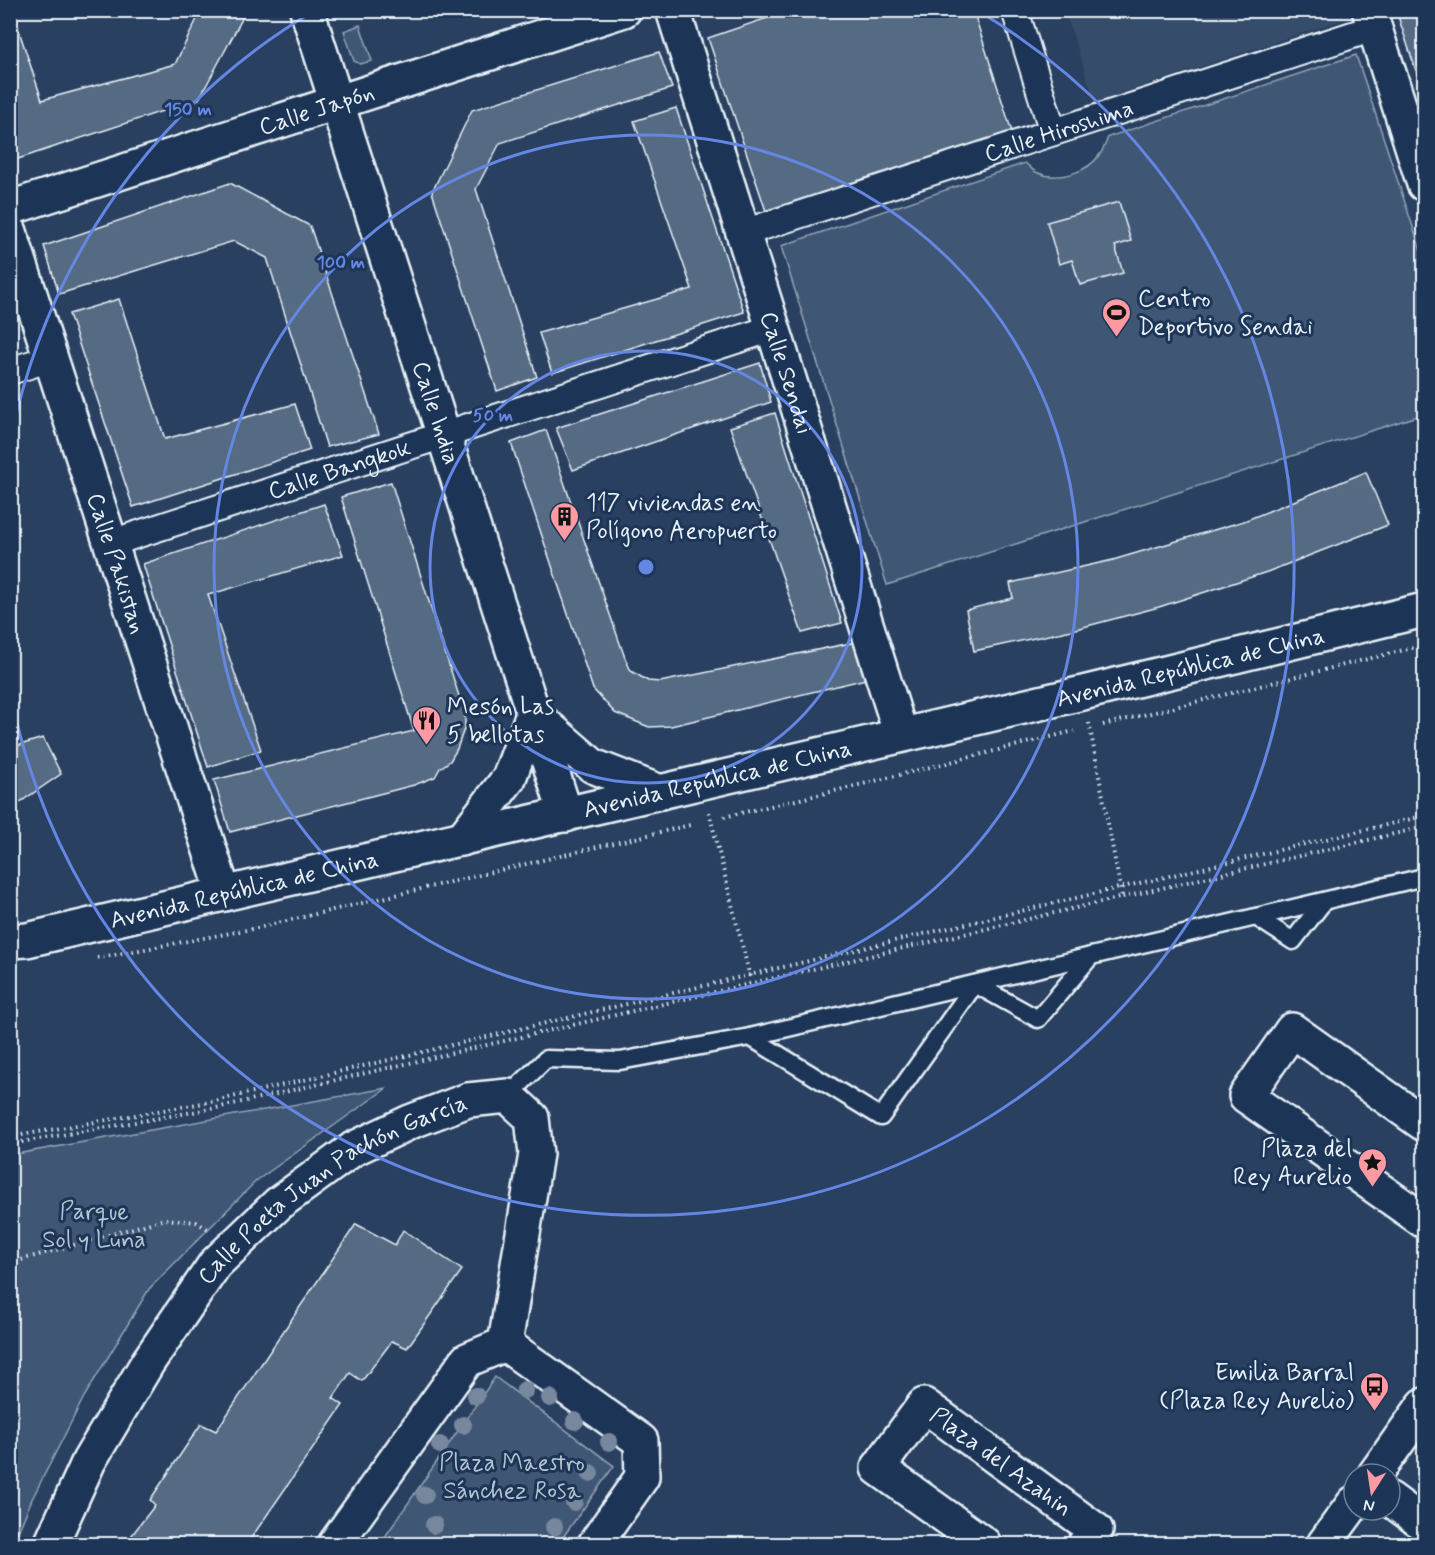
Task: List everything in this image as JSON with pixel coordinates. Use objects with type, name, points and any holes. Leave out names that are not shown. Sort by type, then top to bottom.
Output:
[{"type":"street","name":"Calle India","points":[[307,10],[566,815]]},
{"type":"street","name":"Calle Japón","points":[[10,208],[624,10]]},
{"type":"street","name":"Calle Sendai","points":[[673,10],[901,735]]},
{"type":"street","points":[[1015,10],[1053,132]]},
{"type":"street","name":"Calle Hiroshima","points":[[743,233],[1053,132],[1371,19]]},
{"type":"street","points":[[1371,19],[1415,122],[1425,184]]},
{"type":"street","name":"Calle Pakistan","points":[[10,232],[224,894]]},
{"type":"street","name":"Calle Bangkok","points":[[111,543],[773,328]]},
{"type":"street","points":[[10,371],[51,358]]},
{"type":"street","name":"Avenida República de China","points":[[10,941],[27,940],[566,815],[1425,610]]},
{"type":"street","points":[[462,839],[509,778],[533,714],[593,766],[660,792]]},
{"type":"street","points":[[1425,1124],[1292,1030],[1246,1096],[1425,1221]]},
{"type":"street","points":[[505,1344],[536,1154],[532,1118],[508,1096]]},
{"type":"street","name":"Calle Poeta Juan Pachón García","points":[[51,1545],[89,1461],[148,1362],[215,1264],[279,1203],[353,1149],[410,1122],[468,1100],[508,1096]]},
{"type":"street","points":[[335,1545],[466,1360],[505,1344]]},
{"type":"street","points":[[505,1344],[641,1441],[642,1477],[595,1545]]},
{"type":"street","name":"Plaza del Azahin","points":[[984,1545],[878,1468],[924,1405],[1096,1530],[1094,1542]]},
{"type":"street","points":[[1384,1462],[1425,1406]]},
{"type":"street","points":[[1402,1508],[1425,1524]]},
{"type":"street","points":[[1324,1545],[1342,1520]]},
{"type":"lane","points":[[508,1096],[546,1059],[620,1061],[750,1037],[1425,877]]},
{"type":"lane","points":[[1256,917],[1293,941],[1324,901]]},
{"type":"lane","points":[[975,984],[1038,1019],[1091,956]]},
{"type":"lane","points":[[750,1037],[881,1117],[975,984]]},
{"type":"path","points":[[1103,724],[1425,645]]},
{"type":"path","points":[[1083,693],[1122,897]]},
{"type":"path","points":[[724,817],[1074,731]]},
{"type":"path","points":[[702,782],[752,983]]},
{"type":"path","points":[[10,1137],[215,1101],[1425,816]]},
{"type":"path","points":[[93,959],[256,928],[690,825]]},
{"type":"path","points":[[10,1144],[216,1108],[1425,827]]},
{"type":"path","points":[[10,1263],[165,1219],[196,1222],[235,1245]]},
{"type":"shaded area","points":[[1341,10],[1344,19],[1095,102],[1065,11]]},
{"type":"green space","points":[[360,25],[372,61],[360,64],[354,61],[344,31]]},
{"type":"green space","name":"Centro Deportivo Sendai","points":[[1356,55],[1424,260],[1424,414],[887,585],[781,246],[1025,163],[1044,175],[1071,174],[1095,161],[1108,137]]},
{"type":"green space","name":"Parque Sol y Luna","points":[[387,1088],[256,1181],[149,1289],[84,1397],[11,1544],[11,1155]]},
{"type":"green space","name":"Plaza Maestro Sánchez Rosa","points":[[495,1377],[614,1466],[558,1544],[380,1544]]},
{"type":"building","points":[[10,10],[12,10],[42,100],[175,64],[197,19],[195,10],[240,10],[243,17],[199,99],[15,160],[10,147]]},
{"type":"building","points":[[428,10],[471,10],[445,19]]},
{"type":"building","points":[[791,10],[973,10],[1012,132],[766,211],[708,38]]},
{"type":"building","points":[[1396,10],[1424,10],[1424,95]]},
{"type":"building","points":[[659,52],[672,88],[500,143],[476,189],[537,377],[497,391],[432,192],[472,110]]},
{"type":"building","points":[[676,108],[744,312],[552,373],[539,333],[692,289],[634,121]]},
{"type":"building","points":[[230,183],[310,226],[379,434],[327,447],[267,258],[234,241],[59,294],[44,246]]},
{"type":"building","points":[[1119,202],[1131,241],[1115,246],[1123,273],[1080,285],[1072,260],[1059,264],[1047,222]]},
{"type":"building","points":[[119,299],[165,439],[295,404],[310,450],[133,507],[69,314]]},
{"type":"building","points":[[760,363],[771,402],[573,470],[556,428]]},
{"type":"building","points":[[775,413],[842,623],[802,633],[730,427]]},
{"type":"building","name":"117 viviendas en Polígono Aeropuerto","points":[[546,430],[631,671],[648,681],[660,682],[856,642],[866,679],[671,726],[649,727],[615,713],[593,689],[511,443]]},
{"type":"building","points":[[1366,472],[1388,525],[1267,572],[1159,607],[1072,630],[974,651],[966,610],[1013,598],[1010,583],[1113,560],[1244,521]]},
{"type":"building","points":[[391,482],[465,715],[465,726],[457,749],[450,761],[440,768],[435,777],[414,785],[230,832],[214,780],[414,731],[341,497]]},
{"type":"building","points":[[324,504],[343,555],[208,595],[261,750],[208,767],[143,564]]},
{"type":"building","points":[[43,738],[61,774],[10,809],[10,748]]},
{"type":"building","points":[[356,1224],[395,1245],[403,1230],[462,1270],[407,1348],[392,1341],[362,1381],[350,1373],[333,1398],[343,1405],[247,1544],[125,1544],[155,1505],[150,1500],[201,1424],[216,1431]]},
{"type":"place","name":"Centro Deportivo Sendai","points":[[1117,338]]},
{"type":"place","name":"117 viviendas en Polígono Aeropuerto","points":[[565,542]]},
{"type":"place","name":"Mesón Las 5 bellotas","points":[[426,746]]},
{"type":"place","name":"Plaza del Rey Aurelio","points":[[1373,1188]]},
{"type":"place","name":"Emilia Barral (Plaza Rey Aurelio)","points":[[1375,1412]]}]
